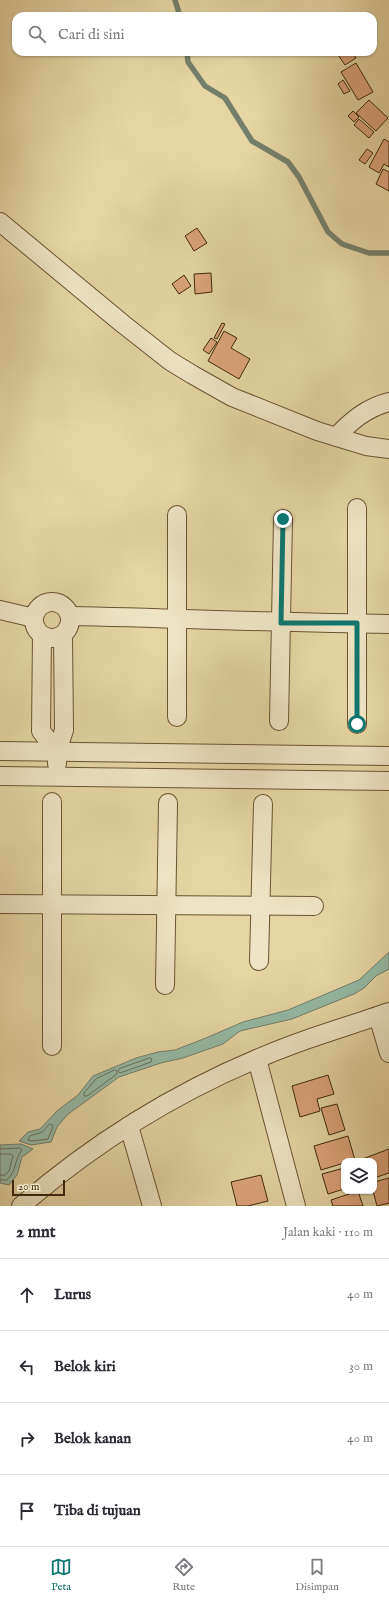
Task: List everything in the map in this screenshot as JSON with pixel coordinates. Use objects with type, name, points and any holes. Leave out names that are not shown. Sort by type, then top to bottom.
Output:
[{"type":"street","points":[[0,222],[80,289],[170,361],[232,397],[317,431],[366,446],[389,449]]},
{"type":"street","points":[[336,437],[348,424],[362,413],[376,405],[389,402]]},
{"type":"street","points":[[357,508],[357,724]]},
{"type":"street","points":[[177,515],[177,717]]},
{"type":"street","points":[[279,721],[283,519]]},
{"type":"street","points":[[48,602],[55,602],[62,604],[68,610],[70,624],[68,630],[63,636],[49,638],[42,636],[37,631],[34,624],[34,618],[36,611],[41,605],[48,602]]},
{"type":"street","points":[[0,610],[34,618]]},
{"type":"street","points":[[70,616],[176,618],[281,623],[389,624]]},
{"type":"street","points":[[42,636],[41,731],[57,752]]},
{"type":"street","points":[[57,776],[57,752],[64,730],[63,636]]},
{"type":"street","points":[[0,751],[389,756]]},
{"type":"street","points":[[0,776],[389,781]]},
{"type":"street","points":[[52,802],[52,1046]]},
{"type":"street","points":[[165,986],[168,803]]},
{"type":"street","points":[[260,961],[263,804]]},
{"type":"street","points":[[0,904],[314,906]]},
{"type":"street","points":[[22,1206],[58,1175],[96,1147],[129,1126],[168,1102],[257,1059],[296,1043],[383,1014],[389,1053]]},
{"type":"street","points":[[257,1059],[296,1206]]},
{"type":"street","points":[[129,1126],[152,1206]]},
{"type":"water","points":[[389,952],[389,969],[376,976],[364,988],[354,994],[292,1019],[240,1031],[223,1044],[183,1058],[161,1063],[119,1077],[67,1115],[57,1127],[51,1142],[31,1145],[19,1141],[28,1132],[40,1129],[57,1111],[78,1095],[93,1076],[136,1058],[158,1052],[175,1050],[243,1022],[288,1010],[359,980]]},
{"type":"water","points":[[21,1144],[33,1149],[22,1157],[17,1175],[9,1185],[0,1183],[0,1145]]},
{"type":"building","points":[[339,56],[355,56],[356,58],[345,65]]},
{"type":"building","points":[[356,63],[373,92],[358,100],[341,72]]},
{"type":"building","points":[[343,80],[350,91],[344,94],[338,84]]},
{"type":"building","points":[[369,100],[388,118],[376,131],[356,113]]},
{"type":"building","points":[[353,111],[359,117],[354,122],[348,116]]},
{"type":"building","points":[[359,119],[374,132],[369,138],[354,125]]},
{"type":"building","points":[[384,139],[389,142],[389,167],[384,164],[379,173],[369,167]]},
{"type":"building","points":[[367,149],[373,153],[365,164],[359,160]]},
{"type":"building","points":[[383,169],[389,172],[389,191],[376,184]]},
{"type":"building","points":[[197,228],[207,243],[194,251],[185,236]]},
{"type":"building","points":[[211,273],[212,292],[195,294],[194,274]]},
{"type":"building","points":[[184,275],[191,286],[179,294],[172,284]]},
{"type":"building","points":[[222,323],[225,324],[217,339],[214,338]]},
{"type":"building","points":[[224,331],[237,338],[231,348],[250,359],[239,379],[208,361]]},
{"type":"building","points":[[211,338],[217,342],[209,354],[203,350]]},
{"type":"building","points":[[328,1075],[334,1094],[317,1099],[320,1111],[300,1117],[292,1086]]},
{"type":"building","points":[[337,1104],[345,1130],[329,1135],[321,1108]]},
{"type":"building","points":[[348,1136],[354,1158],[341,1158],[341,1164],[321,1170],[314,1146]]},
{"type":"building","points":[[389,1149],[389,1173],[377,1177],[377,1158],[365,1158]]},
{"type":"building","points":[[341,1169],[341,1190],[328,1194],[322,1174]]},
{"type":"building","points":[[261,1175],[268,1201],[248,1206],[237,1206],[231,1182]]},
{"type":"building","points":[[389,1178],[389,1203],[377,1206],[374,1194],[377,1194],[377,1181]]},
{"type":"building","points":[[349,1194],[359,1194],[363,1206],[333,1206],[331,1200]]},
{"type":"waterway","points":[[175,0],[179,12]]},
{"type":"waterway","points":[[187,56],[188,62],[205,86],[225,98],[252,141],[288,162],[299,177],[328,232],[342,244],[369,253],[389,253]]},
{"type":"route","points":[[283,519],[281,623],[357,623],[357,724]]}]
